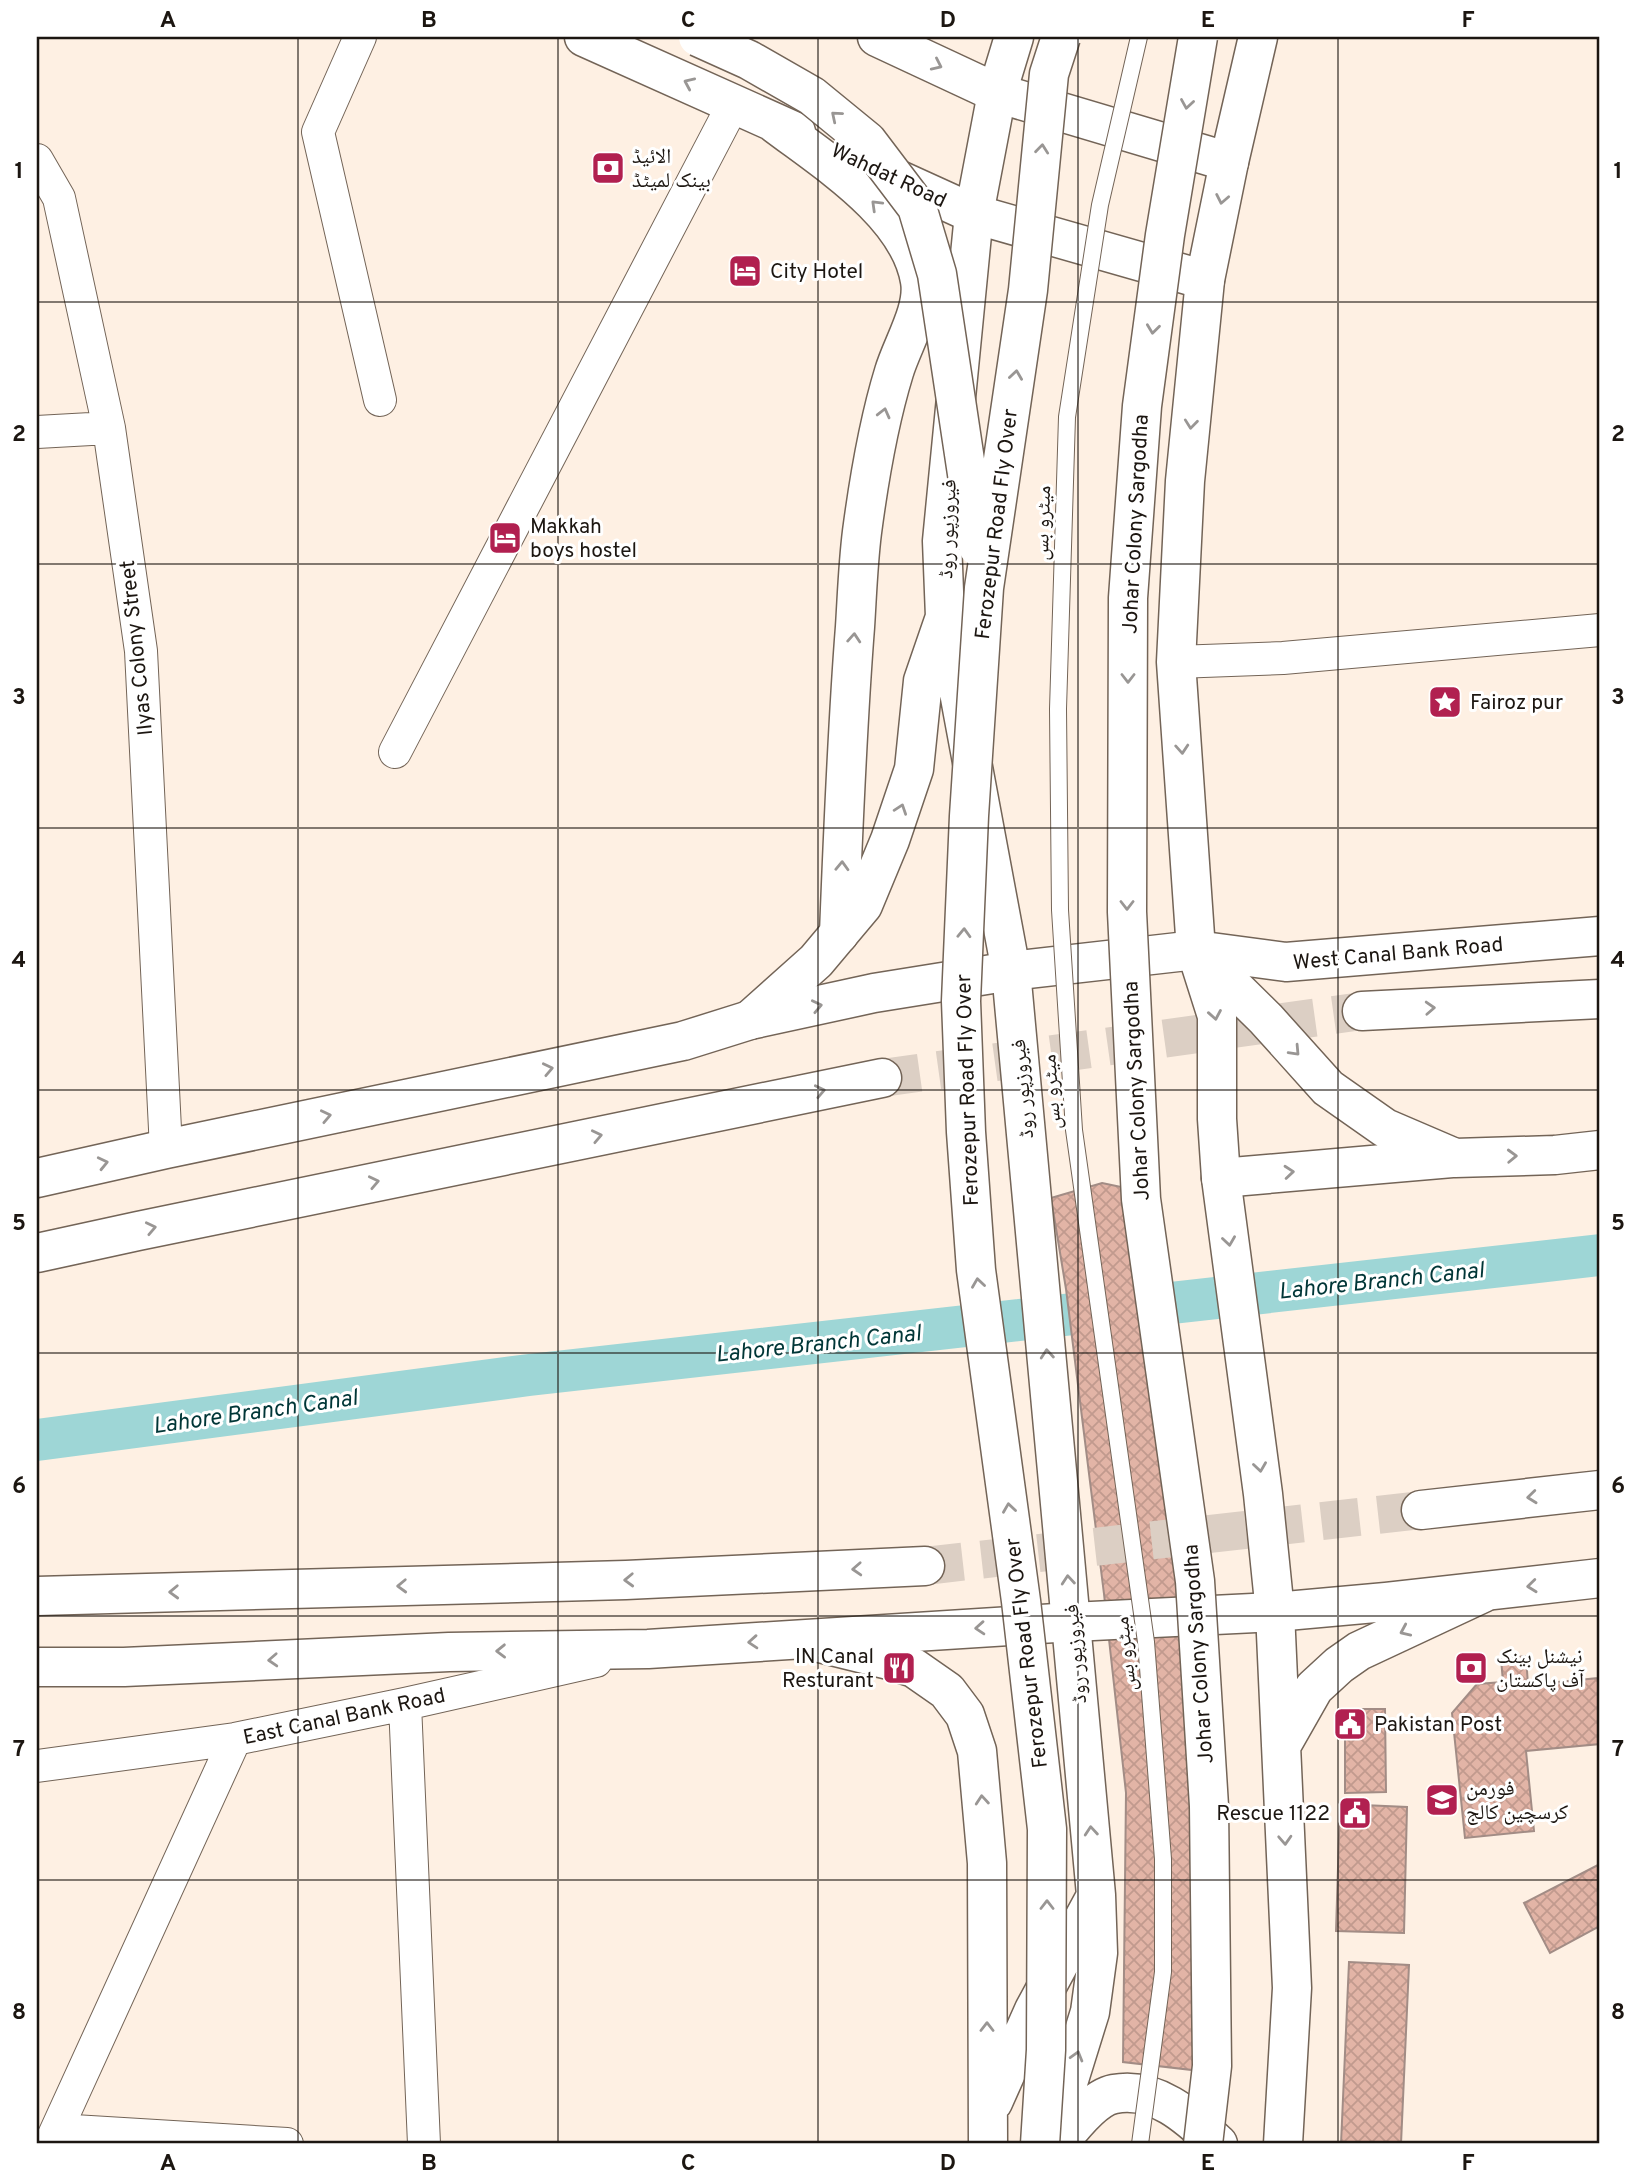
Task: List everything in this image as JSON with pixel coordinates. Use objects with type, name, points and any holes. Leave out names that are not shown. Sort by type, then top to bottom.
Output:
[{"type":"main road","name":"Wahdat Road","points":[[584,37],[974,214],[1205,280]]},
{"type":"main road","points":[[698,37],[749,60],[812,96],[866,141],[917,207],[937,274],[984,588]]},
{"type":"main road","points":[[877,37],[997,93],[1229,162]]},
{"type":"main road","name":"فیروزپور روڈ","points":[[1014,37],[997,93],[974,214],[942,541],[945,617],[1010,971],[1096,1895],[1098,1953],[1090,2012],[1049,2144]]},
{"type":"main road","name":"Ferozepur Road Fly Over","points":[[1040,2144],[1046,2050],[1047,1829],[1021,1601],[976,1270],[966,1132],[961,1001],[968,829],[984,588],[1028,290],[1049,74],[1061,37]]},
{"type":"main road","name":"Johar Colony Sargodha","points":[[1198,37],[1165,235],[1142,406],[1128,598],[1127,912],[1141,1199],[1195,1581],[1208,1793],[1212,2066],[1203,2144]]},
{"type":"main road","points":[[1258,37],[1205,280],[1185,481],[1176,662],[1196,950],[1217,1016],[1217,1119],[1221,1178],[1263,1494],[1275,1612],[1292,1987],[1283,2144]]},
{"type":"main road","points":[[773,121],[863,192],[888,216],[910,250],[920,281],[920,303]]},
{"type":"main road","points":[[839,934],[849,705],[862,534],[876,446],[894,372],[920,303],[974,214]]},
{"type":"main road","points":[[750,1020],[816,961],[863,905],[890,840],[914,769],[923,681],[945,617]]},
{"type":"main road","name":"West Canal Bank Road","points":[[37,1178],[683,1041],[750,1020],[874,993],[1010,971],[1196,950],[1286,962],[1600,936]]},
{"type":"main road","points":[[1196,950],[1266,1020],[1328,1088],[1385,1128],[1455,1158]]},
{"type":"main road","points":[[1362,1011],[1600,999]]},
{"type":"main road","points":[[37,1254],[882,1078]]},
{"type":"main road","points":[[1221,1178],[1455,1158],[1600,1150]]},
{"type":"main road","points":[[1421,1510],[1600,1490]]},
{"type":"main road","points":[[37,1595],[613,1580],[925,1566]]},
{"type":"main road","points":[[37,1667],[124,1667],[449,1652],[648,1649],[1275,1612],[1600,1578]]},
{"type":"main road","points":[[1281,1746],[1314,1688],[1339,1665],[1359,1651],[1489,1591]]},
{"type":"main road","points":[[804,1639],[914,1668],[947,1691],[965,1715],[977,1751],[987,1863],[988,2129]]},
{"type":"main road","points":[[988,2129],[1034,2010],[1096,1895]]},
{"type":"main road","points":[[1058,2144],[1082,2116],[1112,2094],[1135,2094],[1163,2101],[1189,2117],[1218,2144]]},
{"type":"street","points":[[360,37],[318,132],[380,400]]},
{"type":"street","points":[[396,752],[734,103]]},
{"type":"street","name":"Ilyas Colony Street","points":[[37,160],[59,198],[109,428],[141,651],[166,1149]]},
{"type":"street","points":[[37,432],[109,428]]},
{"type":"street","points":[[1176,662],[1283,658],[1600,630]]},
{"type":"street","name":"East Canal Bank Road","points":[[37,1766],[235,1739],[648,1649]]},
{"type":"street","points":[[405,1704],[424,2144]]},
{"type":"street","points":[[235,1739],[53,2137],[287,2144]]},
{"type":"lane","name":"میٹرو بس","points":[[1139,37],[1100,205],[1067,417],[1058,709],[1060,910],[1074,1130],[1146,1642],[1163,1859],[1163,1972],[1140,2144]]},
{"type":"building","points":[[1102,1183],[1131,1189],[1175,1530],[1193,1836],[1201,2071],[1123,2062],[1126,1793],[1066,1289],[1051,1198]]},
{"type":"building","points":[[1526,1656],[1528,1685],[1598,1678],[1600,1667],[1600,1744],[1526,1751],[1534,1831],[1465,1838],[1452,1713],[1477,1684],[1503,1682],[1501,1659]]},
{"type":"building","points":[[1345,1709],[1385,1709],[1386,1792],[1345,1793]]},
{"type":"building","points":[[1340,1804],[1407,1807],[1404,1933],[1336,1931]]},
{"type":"building","points":[[1600,1864],[1600,1926],[1550,1953],[1524,1903]]},
{"type":"building","points":[[1349,1962],[1409,1965],[1401,2144],[1341,2144]]},
{"type":"waterway","name":"Lahore Branch Canal","points":[[37,1440],[529,1375],[1600,1255]]},
{"type":"tunnel","points":[[882,1078],[1362,1011]]},
{"type":"tunnel","points":[[925,1566],[1421,1510]]},
{"type":"place","name":"الائیڈ بینک لمیٹڈ","points":[[608,168]]},
{"type":"place","name":"City Hotel","points":[[745,271]]},
{"type":"place","name":"Makkah boys hostel","points":[[505,538]]},
{"type":"place","name":"Fairoz pur","points":[[1445,702]]},
{"type":"place","name":"IN Canal Resturant","points":[[899,1668]]},
{"type":"place","name":"نیشنل بینک آف پاکستان","points":[[1471,1668]]},
{"type":"place","name":"Pakistan Post","points":[[1350,1724]]},
{"type":"place","name":"فورمن کرسچین کالج","points":[[1442,1800]]},
{"type":"place","name":"Rescue 1122","points":[[1355,1813]]}]
